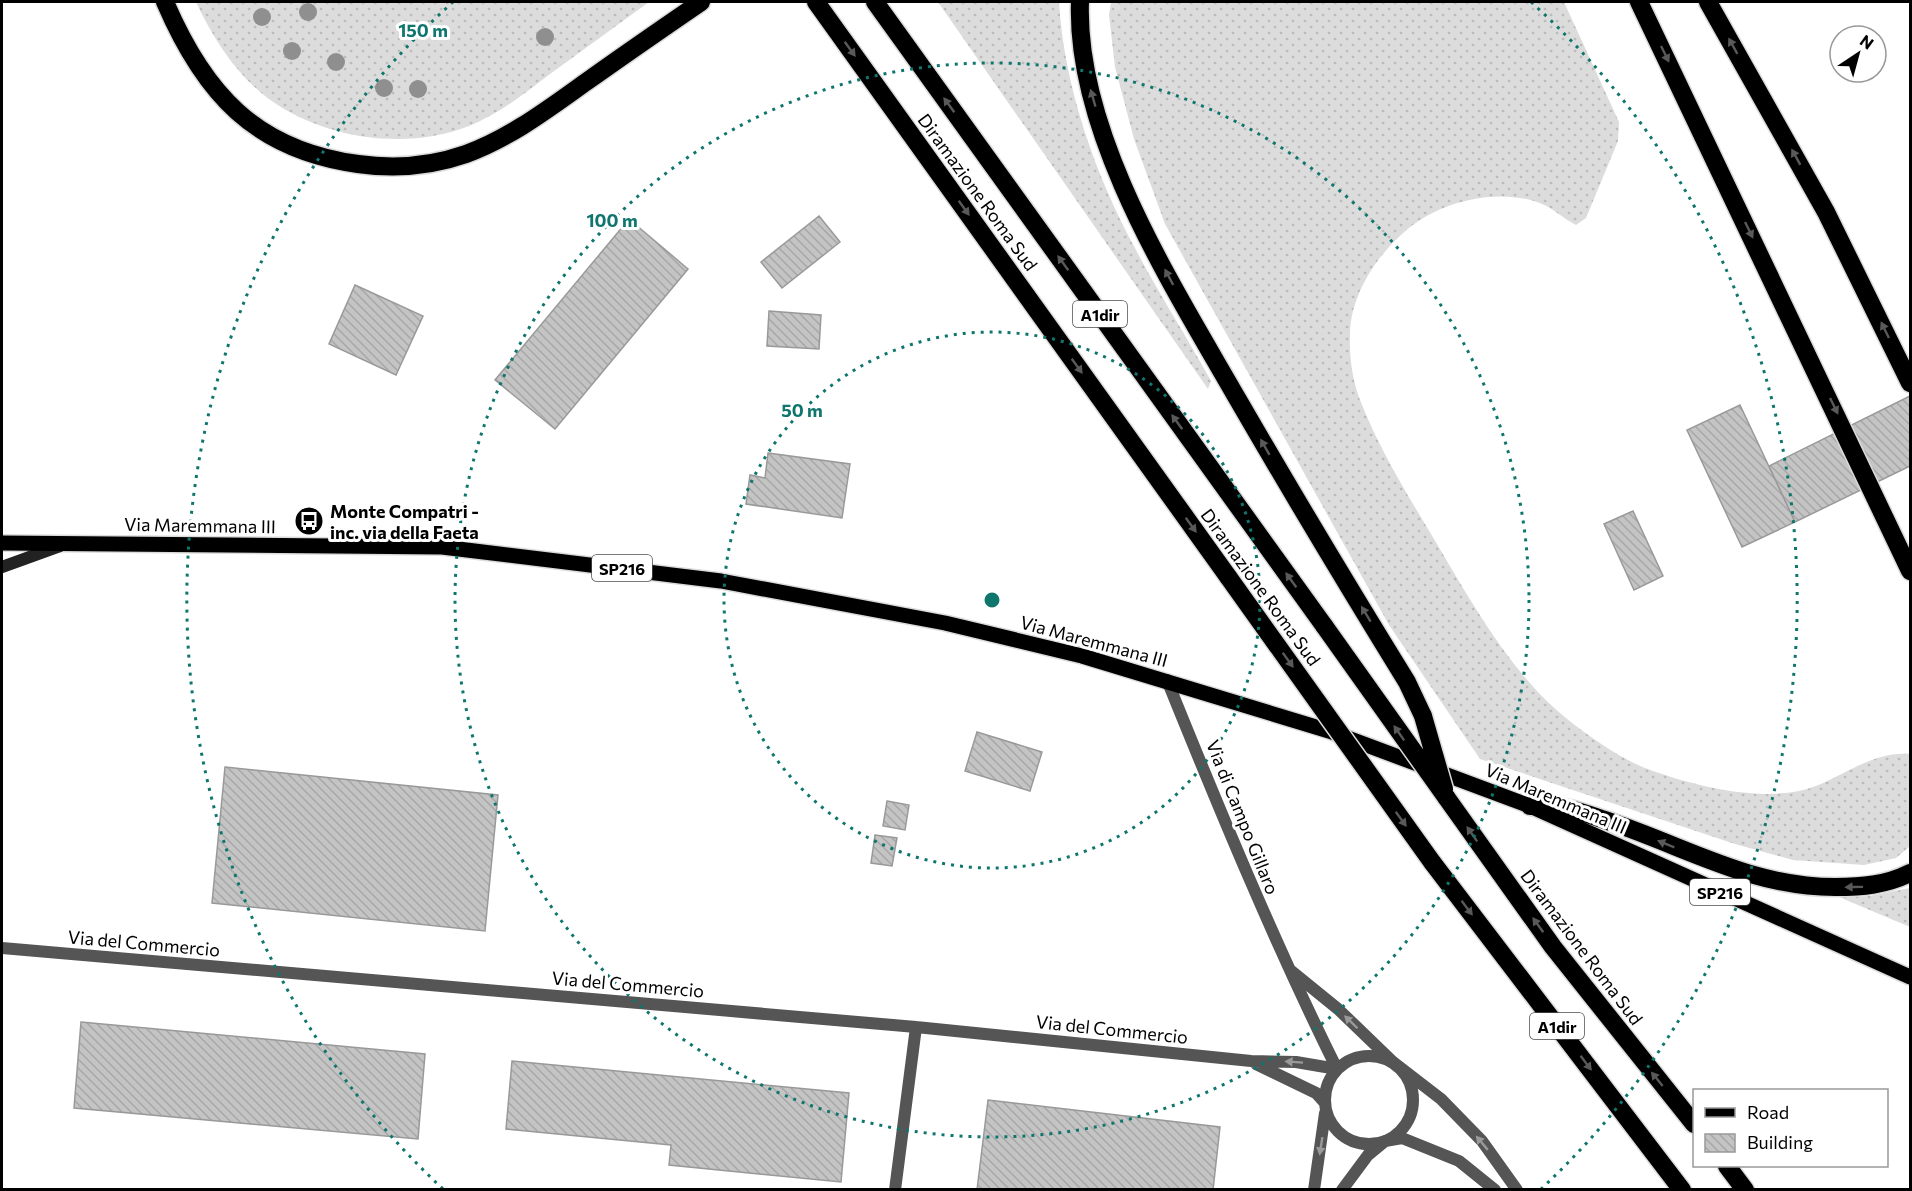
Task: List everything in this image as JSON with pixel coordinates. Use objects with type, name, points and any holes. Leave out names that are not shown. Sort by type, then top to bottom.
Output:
[{"type":"highway","points":[[165,2],[192,58],[219,93],[251,124],[290,147],[334,161],[407,166],[465,154],[533,120],[701,2]]},
{"type":"highway","name":"Diramazione Roma Sud","points":[[816,2],[1432,862],[1682,1190]]},
{"type":"highway","name":"Diramazione Roma Sud","points":[[875,2],[1518,899],[1693,1122]]},
{"type":"highway","points":[[1080,2],[1082,43],[1090,87],[1108,145],[1134,210],[1174,287],[1260,437],[1396,664],[1428,727],[1446,797]]},
{"type":"highway","points":[[1639,2],[1911,571]]},
{"type":"highway","points":[[1708,2],[1820,201],[1911,382]]},
{"type":"highway","points":[[1530,806],[1556,804],[1636,831],[1726,868],[1774,882],[1807,887],[1867,887],[1911,873]]},
{"type":"highway","points":[[1728,1167],[1746,1190]]},
{"type":"main road","name":"Via Maremmana III","points":[[2,543],[442,547],[602,565],[797,594],[945,623],[1082,656],[1329,731],[1530,806],[1911,977]]},
{"type":"street","points":[[2,567],[67,543]]},
{"type":"street","name":"Via di Campo Gillaro","points":[[1167,680],[1239,859],[1287,968],[1337,1069]]},
{"type":"street","name":"Via del Commercio","points":[[2,948],[916,1027],[1251,1061],[1296,1062],[1337,1069]]},
{"type":"street","points":[[1287,968],[1338,1009],[1393,1062],[1406,1076],[1412,1092],[1413,1106],[1405,1126],[1368,1155],[1342,1190]]},
{"type":"street","points":[[895,1190],[916,1027]]},
{"type":"street","points":[[1314,1190],[1324,1125],[1326,1089],[1337,1069],[1359,1056],[1376,1056],[1393,1062],[1441,1099],[1482,1141],[1517,1190]]},
{"type":"street","name":"Via del Commercio","points":[[1251,1061],[1316,1093],[1325,1103]]},
{"type":"street","points":[[1325,1103],[1331,1123],[1341,1134],[1362,1143],[1402,1138],[1459,1161],[1495,1190]]},
{"type":"shaded area","points":[[196,2],[649,2],[521,96],[491,115],[445,134],[393,139],[340,132],[315,124],[269,99],[236,67],[210,29]]},
{"type":"shaded area","points":[[938,2],[1059,2],[1067,66],[1095,161],[1136,250],[1211,381],[1208,389]]},
{"type":"shaded area","points":[[1111,2],[1564,2],[1619,122],[1618,141],[1586,218],[1576,225],[1542,204],[1526,199],[1491,197],[1473,199],[1438,210],[1409,228],[1377,261],[1355,303],[1350,350],[1353,375],[1360,400],[1394,471],[1487,626],[1534,688],[1551,705],[1608,749],[1633,763],[1664,775],[1730,791],[1775,794],[1797,791],[1816,786],[1873,759],[1910,754],[1910,846],[1896,858],[1864,865],[1793,860],[1735,844],[1480,759],[1389,625],[1165,224],[1134,139],[1115,67],[1109,15]]},
{"type":"shaded area","points":[[1910,888],[1910,927],[1839,897],[1869,896]]},
{"type":"building","points":[[819,216],[840,242],[782,288],[761,262]]},
{"type":"building","points":[[629,219],[688,269],[555,429],[495,380]]},
{"type":"building","points":[[355,285],[423,316],[396,375],[329,344]]},
{"type":"building","points":[[769,311],[821,315],[819,349],[767,346]]},
{"type":"building","points":[[1910,396],[1910,466],[1795,522],[1769,466]]},
{"type":"building","points":[[1740,405],[1795,522],[1742,547],[1687,430]]},
{"type":"building","points":[[768,453],[850,464],[842,518],[746,504],[750,475],[765,478]]},
{"type":"building","points":[[1633,511],[1663,576],[1634,590],[1604,524]]},
{"type":"building","points":[[977,732],[1042,752],[1030,791],[965,771]]},
{"type":"building","points":[[225,767],[498,795],[485,931],[212,903]]},
{"type":"building","points":[[887,801],[909,805],[905,830],[883,826]]},
{"type":"building","points":[[875,835],[897,838],[892,866],[871,863]]},
{"type":"building","points":[[81,1022],[425,1054],[418,1139],[74,1108]]},
{"type":"building","points":[[512,1061],[849,1093],[841,1182],[669,1165],[671,1145],[506,1129]]},
{"type":"building","points":[[988,1100],[1220,1127],[1213,1190],[977,1190]]},
{"type":"place","name":"Monte Compatri - inc. via della Faeta","points":[[309,521]]}]
